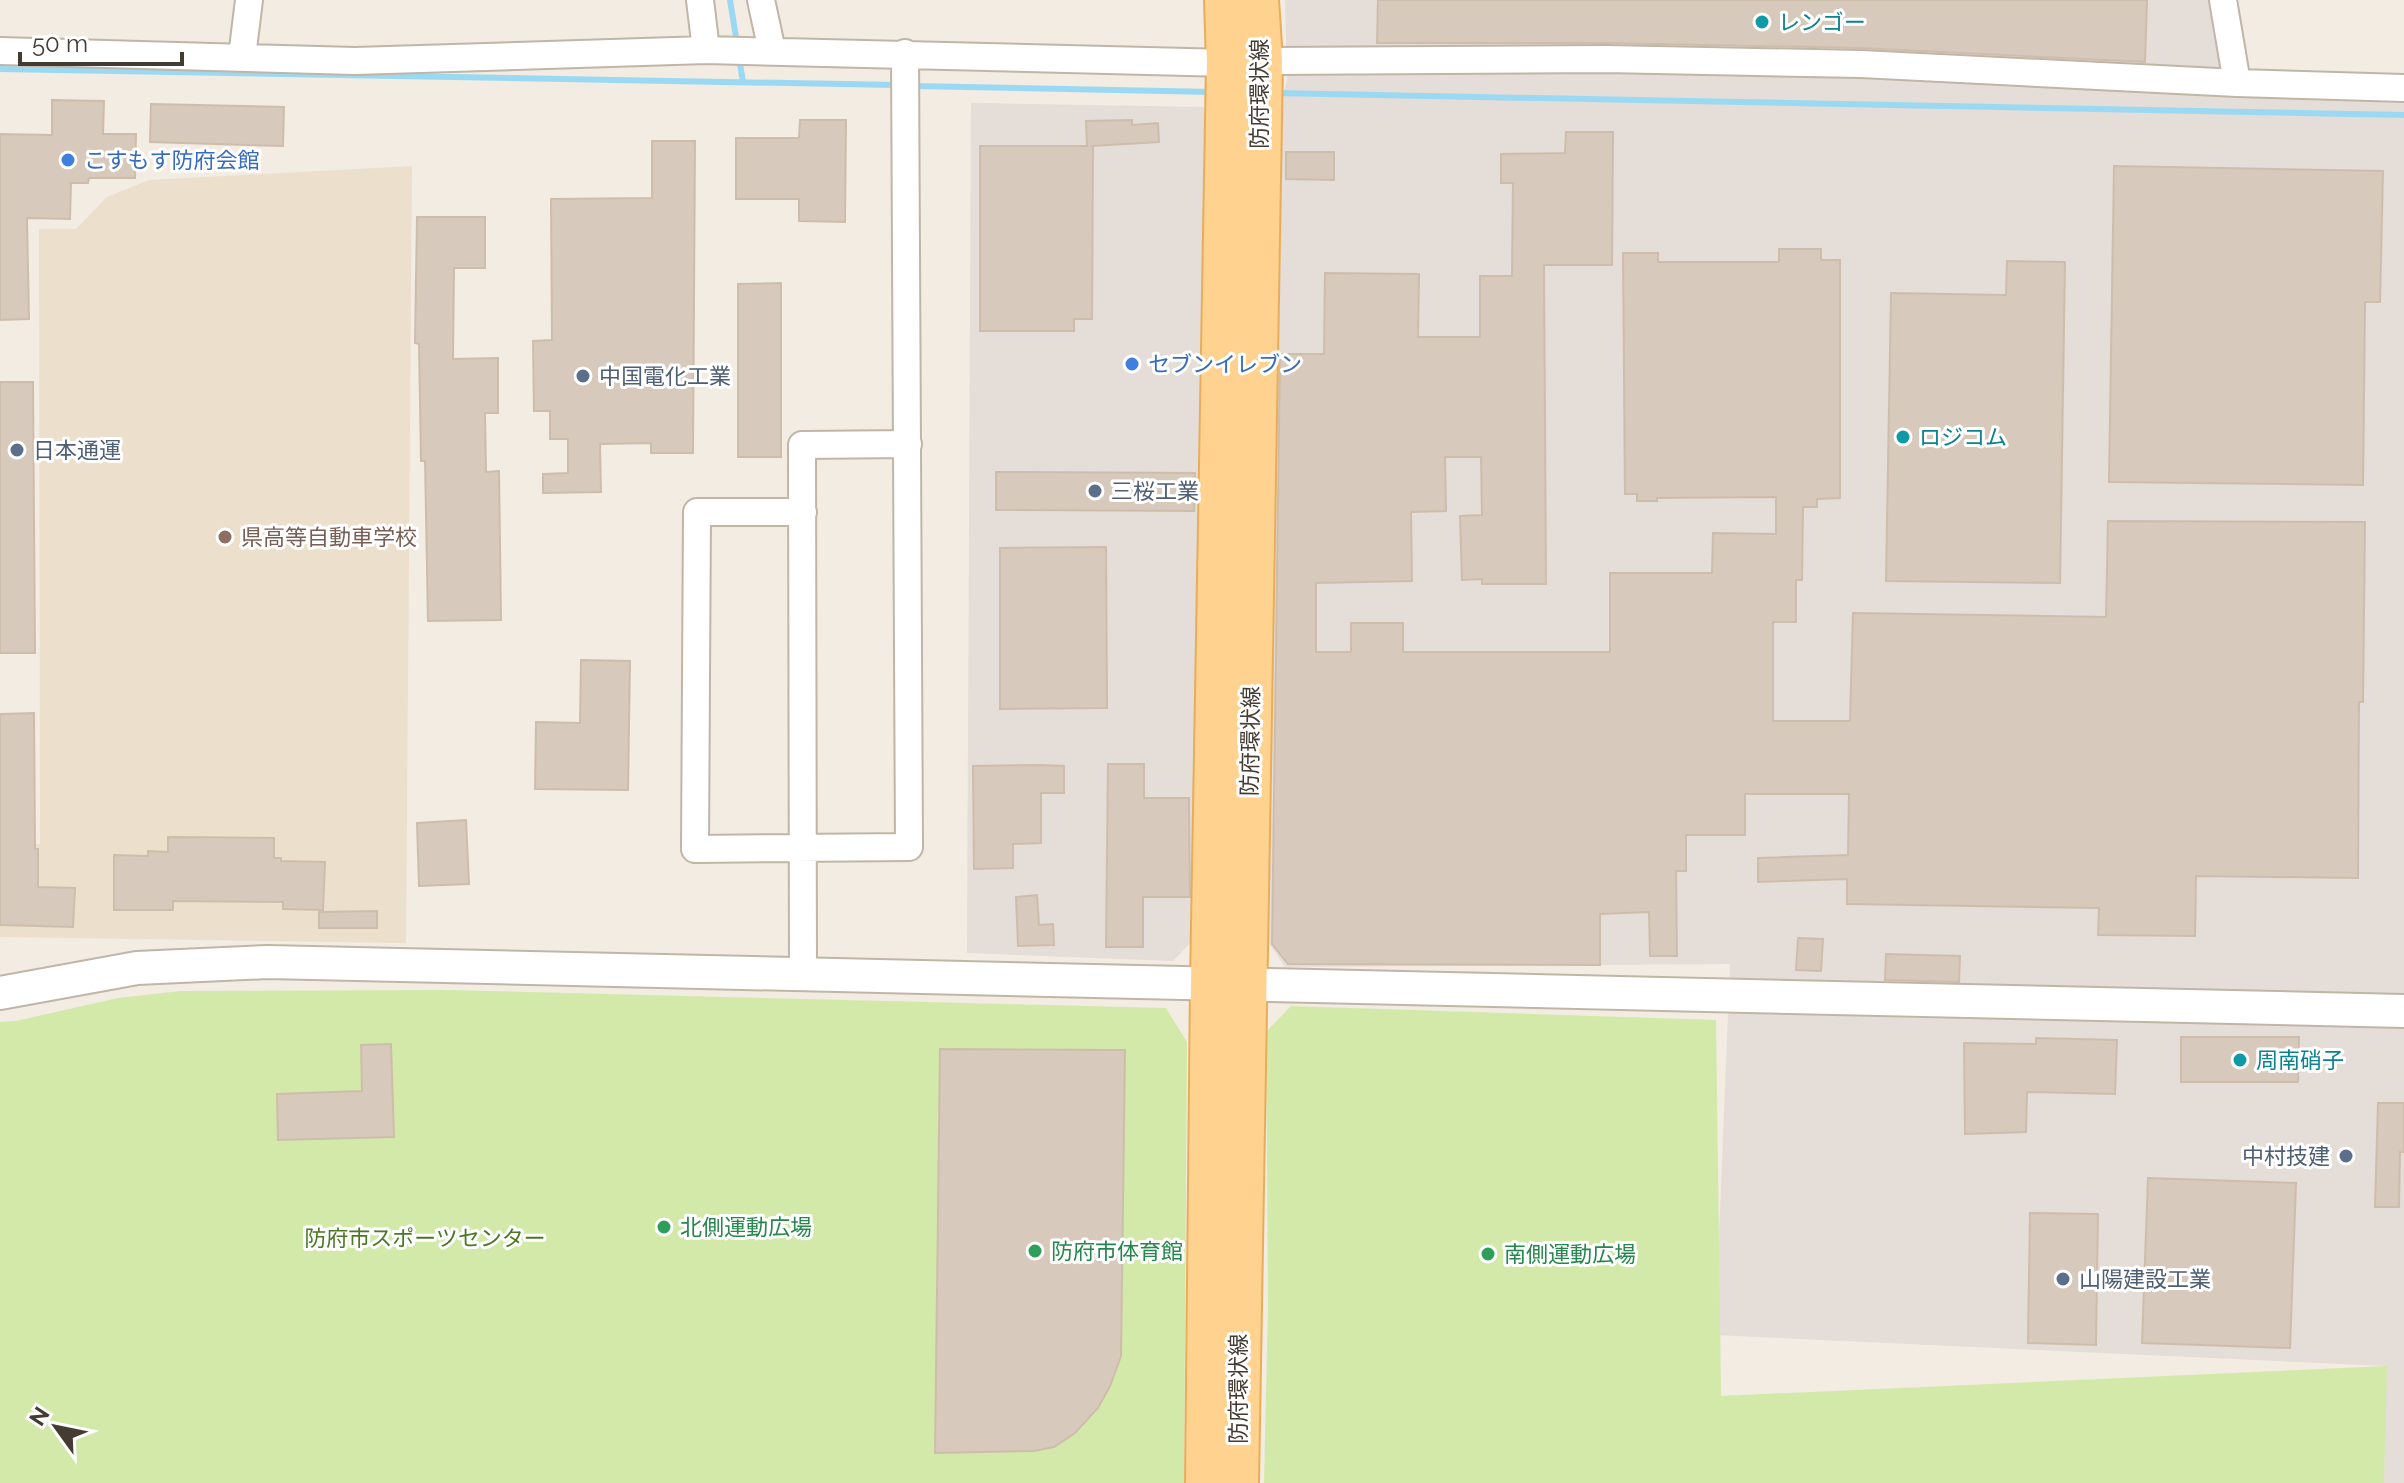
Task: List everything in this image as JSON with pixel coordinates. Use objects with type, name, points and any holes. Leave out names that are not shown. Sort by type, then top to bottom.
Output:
[{"type":"main road","name":"防府環状線","points":[[1226,0],[1244,62]]},
{"type":"main road","name":"防府環状線","points":[[1207,1483],[1229,983],[1244,62],[1257,0]]},
{"type":"main road","name":"防府環状線","points":[[1229,983],[1238,1314],[1237,1483]]},
{"type":"street","points":[[242,57],[249,0]]},
{"type":"street","points":[[700,0],[706,50]]},
{"type":"street","points":[[761,0],[772,51]]},
{"type":"street","points":[[2223,0],[2237,83]]},
{"type":"street","points":[[0,51],[355,61],[706,50],[1244,62],[1606,59],[1861,64],[2404,88]]},
{"type":"street","points":[[803,512],[697,512],[695,849],[909,847],[905,53]]},
{"type":"street","points":[[803,975],[802,445],[908,444]]},
{"type":"street","points":[[0,993],[137,968],[268,962],[2404,1011]]},
{"type":"shaded area","points":[[1285,0],[2223,0],[2237,83],[2404,88],[2404,1483],[2384,1483],[2386,1366],[1715,1335],[1730,964],[1285,967],[1264,936],[1279,112],[1287,80]]},
{"type":"shaded area","points":[[971,103],[1204,107],[1199,934],[1173,961],[967,953]]},
{"type":"shaded area","name":"県高等自動車学校","points":[[412,166],[406,943],[0,937],[0,845],[40,844],[39,229],[76,229],[107,197],[149,180]]},
{"type":"green space","name":"防府市スポーツセンター","points":[[447,990],[1166,1008],[1187,1042],[1184,1483],[0,1483],[0,1022],[118,998],[181,991]]},
{"type":"green space","name":"南側運動広場","points":[[1291,1006],[1716,1020],[1721,1396],[2387,1366],[2384,1483],[1264,1483],[1268,1306],[1266,1032]]},
{"type":"building","name":"レンゴー","points":[[1378,0],[2147,0],[2145,62],[1861,48],[1377,43]]},
{"type":"building","name":"こすもす防府会館","points":[[52,100],[104,101],[103,134],[136,134],[135,178],[89,178],[88,183],[71,183],[70,219],[27,218],[29,319],[0,320],[0,134],[52,135]]},
{"type":"building","points":[[151,104],[284,107],[283,146],[150,142]]},
{"type":"building","points":[[800,120],[846,120],[845,222],[799,221],[799,199],[736,199],[736,138],[799,138]]},
{"type":"building","points":[[1132,120],[1132,125],[1158,123],[1159,142],[1091,146],[1092,319],[1074,319],[1074,331],[980,331],[980,146],[1087,146],[1086,121]]},
{"type":"building","points":[[1566,132],[1613,132],[1612,265],[1544,265],[1546,584],[1482,584],[1482,579],[1462,580],[1460,516],[1482,515],[1481,457],[1445,457],[1446,511],[1411,512],[1412,581],[1316,583],[1316,652],[1351,652],[1351,623],[1403,623],[1403,652],[1610,652],[1610,573],[1712,573],[1713,533],[1776,534],[1776,497],[1657,498],[1657,501],[1637,501],[1637,494],[1625,494],[1623,253],[1658,253],[1658,262],[1779,262],[1779,249],[1821,249],[1821,260],[1840,260],[1840,498],[1817,499],[1817,507],[1803,507],[1802,580],[1796,580],[1796,622],[1773,622],[1773,721],[1850,721],[1853,613],[2106,617],[2108,521],[2365,522],[2363,702],[2359,702],[2358,878],[2196,876],[2195,936],[2098,935],[2099,908],[1847,904],[1847,879],[1758,882],[1758,858],[1848,855],[1849,794],[1745,794],[1745,835],[1686,835],[1686,871],[1676,871],[1677,956],[1650,956],[1649,912],[1600,914],[1600,965],[1288,964],[1272,944],[1280,354],[1324,354],[1325,273],[1419,274],[1418,337],[1480,337],[1480,276],[1512,276],[1513,183],[1501,183],[1501,154],[1565,153]]},
{"type":"building","points":[[652,141],[695,141],[693,453],[651,453],[651,443],[600,444],[601,492],[543,493],[543,474],[568,473],[568,439],[550,439],[550,411],[534,411],[533,341],[552,340],[551,199],[652,198]]},
{"type":"building","points":[[1286,152],[1334,152],[1334,180],[1286,179]]},
{"type":"building","points":[[2114,166],[2383,171],[2380,302],[2365,302],[2363,485],[2109,482]]},
{"type":"building","points":[[417,217],[485,217],[485,268],[454,268],[453,359],[498,358],[498,413],[485,413],[486,472],[499,471],[501,620],[428,621],[425,461],[421,461],[419,344],[415,343]]},
{"type":"building","points":[[2007,261],[2065,262],[2060,583],[1886,581],[1891,293],[2006,295]]},
{"type":"building","points":[[781,283],[781,457],[738,457],[738,284]]},
{"type":"building","points":[[0,382],[33,382],[35,653],[0,653]]},
{"type":"building","name":"三桜工業","points":[[996,472],[1195,473],[1194,511],[996,510]]},
{"type":"building","points":[[1106,547],[1107,708],[1000,709],[1000,548]]},
{"type":"building","points":[[581,660],[630,661],[628,790],[535,789],[536,722],[580,723]]},
{"type":"building","points":[[34,713],[38,887],[75,888],[73,927],[0,925],[0,714]]},
{"type":"building","points":[[1108,764],[1144,764],[1144,798],[1189,798],[1190,897],[1143,897],[1143,947],[1106,947]]},
{"type":"building","points":[[973,766],[1064,766],[1064,793],[1041,793],[1041,843],[1013,844],[1013,868],[974,869]]},
{"type":"building","points":[[466,820],[469,884],[419,886],[417,823]]},
{"type":"building","points":[[168,837],[274,838],[274,858],[281,858],[281,861],[325,862],[323,910],[283,909],[283,902],[173,901],[173,910],[114,910],[114,855],[148,856],[148,851],[168,852]]},
{"type":"building","points":[[1037,895],[1039,925],[1053,924],[1054,945],[1018,946],[1016,897]]},
{"type":"building","points":[[377,911],[377,928],[319,928],[319,912]]},
{"type":"building","points":[[1798,938],[1823,939],[1821,971],[1796,970]]},
{"type":"building","points":[[1886,954],[1960,956],[1959,982],[1885,980]]},
{"type":"building","name":"周南硝子","points":[[2181,1037],[2299,1037],[2298,1082],[2181,1082]]},
{"type":"building","points":[[2036,1038],[2117,1040],[2115,1094],[2027,1092],[2026,1132],[1965,1134],[1964,1043],[2036,1044]]},
{"type":"building","points":[[391,1044],[394,1137],[278,1140],[277,1094],[362,1091],[361,1045]]},
{"type":"building","points":[[940,1049],[1125,1050],[1121,1356],[1098,1408],[1075,1433],[1054,1447],[1034,1451],[935,1453]]},
{"type":"building","points":[[2378,1103],[2404,1103],[2399,1207],[2375,1207]]},
{"type":"building","points":[[2148,1178],[2296,1183],[2290,1348],[2142,1343]]},
{"type":"building","name":"山陽建設工業","points":[[2030,1213],[2098,1214],[2096,1345],[2028,1343]]},
{"type":"waterway","points":[[730,0],[737,43]]},
{"type":"waterway","points":[[739,58],[743,82]]},
{"type":"waterway","points":[[0,69],[897,85]]},
{"type":"waterway","points":[[912,86],[1213,92]]},
{"type":"waterway","points":[[1276,93],[2404,115]]},
{"type":"place","name":"レンゴー","points":[[1762,22]]},
{"type":"place","name":"こすもす防府会館","points":[[68,160]]},
{"type":"place","name":"セブンイレブン","points":[[1132,364]]},
{"type":"place","name":"中国電化工業","points":[[583,376]]},
{"type":"place","name":"ロジコム","points":[[1903,437]]},
{"type":"place","name":"日本通運","points":[[17,450]]},
{"type":"place","name":"三桜工業","points":[[1095,491]]},
{"type":"place","name":"県高等自動車学校","points":[[225,537]]},
{"type":"place","name":"周南硝子","points":[[2240,1060]]},
{"type":"place","name":"中村技建","points":[[2346,1156]]},
{"type":"place","name":"北側運動広場","points":[[664,1227]]},
{"type":"place","name":"防府市体育館","points":[[1035,1251]]},
{"type":"place","name":"南側運動広場","points":[[1488,1254]]},
{"type":"place","name":"山陽建設工業","points":[[2063,1279]]}]
